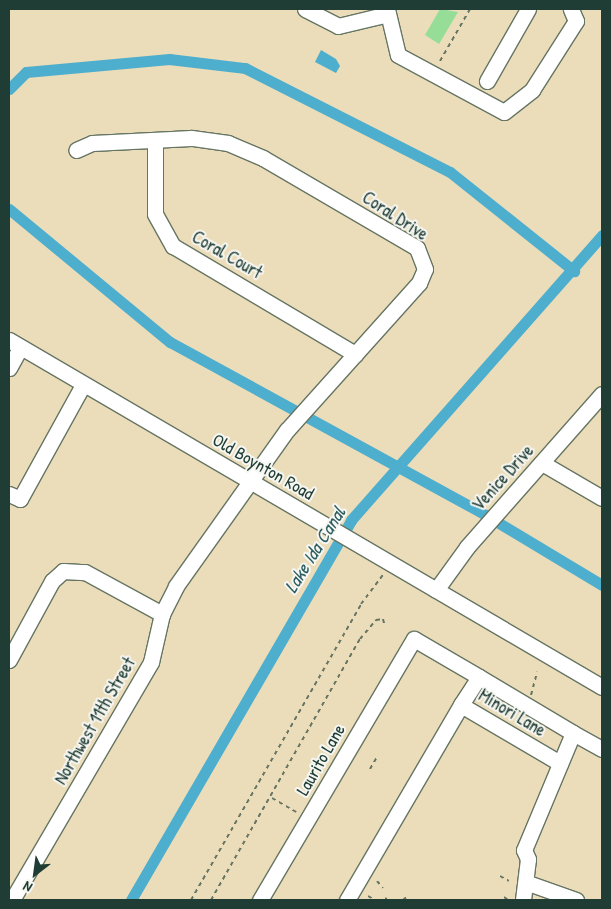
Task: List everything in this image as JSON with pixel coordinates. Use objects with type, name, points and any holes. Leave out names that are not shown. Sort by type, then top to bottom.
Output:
[{"type":"street","points":[[305,9],[338,26],[388,12],[398,55],[504,112],[532,90],[576,20],[571,9]]},
{"type":"street","points":[[487,81],[528,9]]},
{"type":"street","name":"Coral Drive","points":[[76,150],[92,143],[210,139],[246,149],[417,248],[424,261],[423,276],[287,430],[251,482]]},
{"type":"street","name":"Coral Court","points":[[155,141],[155,214],[173,246],[355,354]]},
{"type":"street","points":[[9,368],[14,344]]},
{"type":"street","name":"Old Boynton Road","points":[[14,344],[602,687]]},
{"type":"street","points":[[9,494],[20,500],[83,385]]},
{"type":"street","name":"Venice Drive","points":[[436,590],[479,532],[602,394]]},
{"type":"street","points":[[542,463],[602,498]]},
{"type":"street","name":"Northwest 11th Street","points":[[12,900],[152,662],[162,614],[176,586],[251,482]]},
{"type":"street","points":[[9,660],[52,581],[63,571],[85,572],[162,614]]},
{"type":"street","name":"Minori Lane","points":[[414,638],[479,677],[461,705],[560,763]]},
{"type":"street","name":"Laurito Lane","points":[[260,900],[414,638]]},
{"type":"street","points":[[479,677],[602,749]]},
{"type":"street","points":[[347,900],[461,705]]},
{"type":"street","points":[[523,900],[528,883],[528,859],[534,844],[531,839],[573,733]]},
{"type":"street","points":[[528,883],[576,900]]},
{"type":"path","points":[[440,61],[470,9]]},
{"type":"path","points":[[191,900],[360,604],[384,574]]},
{"type":"path","points":[[211,900],[251,826],[272,798],[360,639],[376,620],[383,619],[385,627]]},
{"type":"path","points":[[528,699],[537,672]]},
{"type":"path","points":[[370,769],[377,757]]},
{"type":"path","points":[[272,798],[303,816]]},
{"type":"path","points":[[500,876],[509,881]]},
{"type":"path","points":[[377,881],[383,888]]},
{"type":"path","points":[[403,900],[409,895]]},
{"type":"path","points":[[368,896],[375,900]]},
{"type":"path","points":[[504,897],[508,900]]},
{"type":"green space","points":[[440,9],[458,12],[439,44],[425,35]]},
{"type":"water","points":[[321,50],[336,59],[340,66],[336,73],[315,62]]},
{"type":"waterway","points":[[9,89],[26,72],[169,59],[245,68],[450,172],[574,271]]},
{"type":"waterway","points":[[9,209],[170,342],[479,511],[602,585]]},
{"type":"waterway","name":"Lake Ida Canal","points":[[131,900],[351,520],[602,235]]}]
